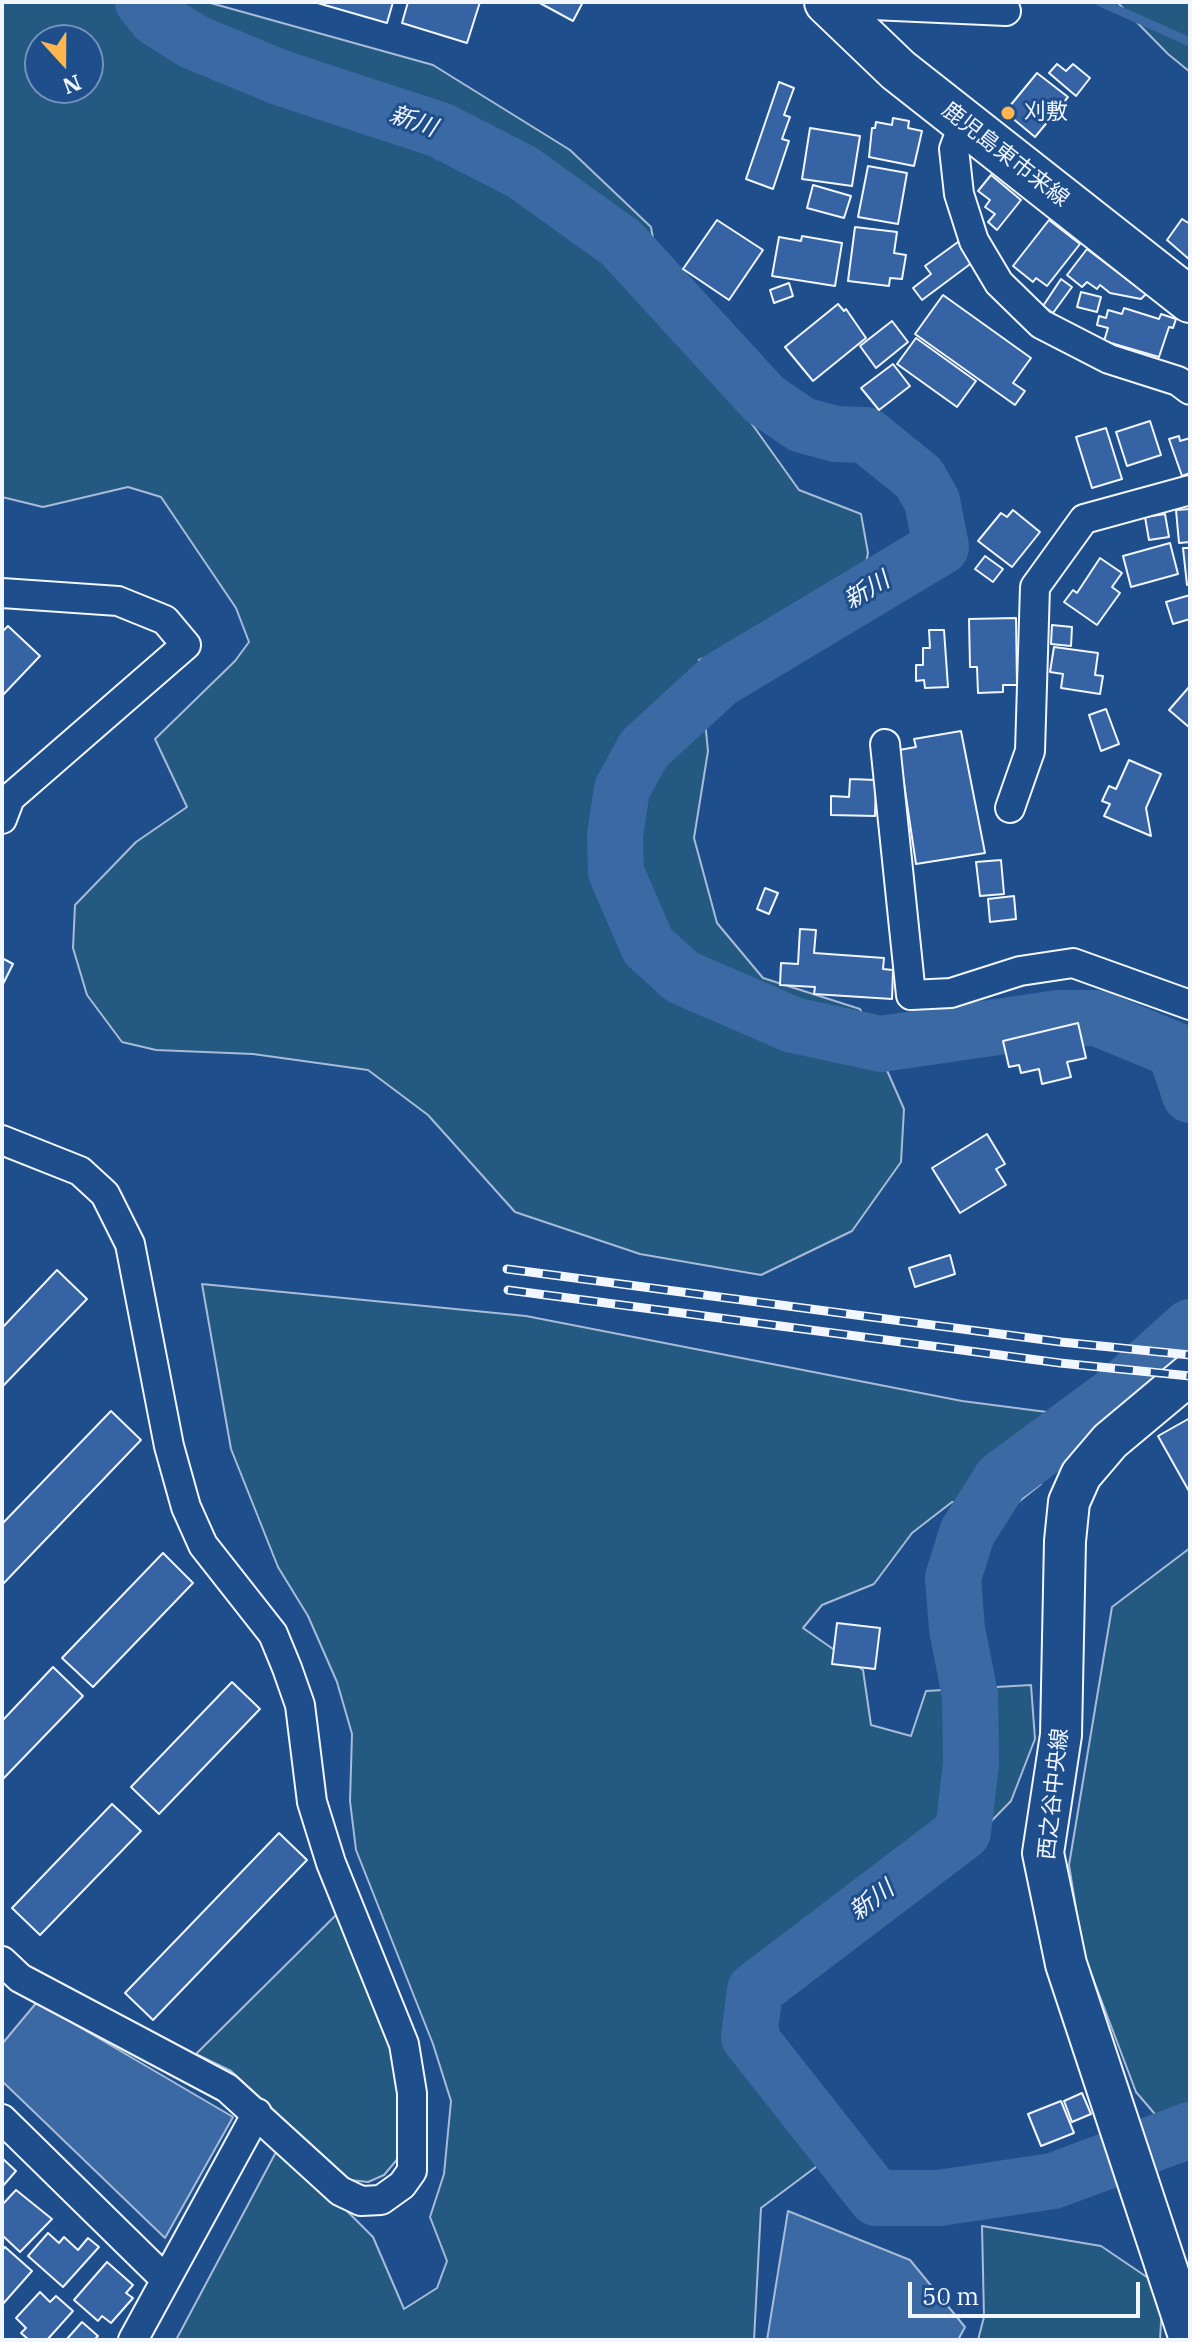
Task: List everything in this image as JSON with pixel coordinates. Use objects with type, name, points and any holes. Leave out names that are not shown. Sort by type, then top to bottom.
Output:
[{"type":"main road","name":"鹿児島東市来線","points":[[828,3],[898,70],[1190,300]]},
{"type":"street","points":[[828,3],[1006,11],[1002,2]]},
{"type":"street","points":[[964,122],[954,149],[959,194],[974,241],[999,283],[1041,324],[1109,359],[1178,381],[1190,390]]},
{"type":"street","points":[[1010,808],[1030,751],[1035,587],[1084,519],[1190,490]]},
{"type":"street","points":[[2,593],[118,601],[165,620],[186,645],[10,798],[2,819]]},
{"type":"street","points":[[885,744],[911,995],[951,993],[1020,971],[1073,963],[1190,1005]]},
{"type":"street","points":[[2,1140],[80,1171],[105,1194],[130,1244],[169,1446],[186,1507],[203,1545],[273,1634],[287,1668],[300,1705],[312,1802],[331,1863],[404,2044],[412,2093],[412,2171],[402,2185],[381,2200],[361,2201],[340,2191],[227,2088],[8,1979]]},
{"type":"street","name":"西之谷中央線","points":[[1190,1374],[1110,1441],[1081,1475],[1069,1502],[1065,1541],[1061,1735],[1043,1853],[1066,1964],[1190,2339]]},
{"type":"street","points":[[133,2340],[164,2278],[257,2113]]},
{"type":"street","points":[[2,2119],[164,2278]]},
{"type":"shaded area","points":[[2,2],[207,2],[433,65],[570,150],[651,227],[669,331],[742,410],[799,490],[861,514],[868,553],[859,597],[699,660],[708,751],[694,838],[717,923],[763,978],[860,1009],[904,1109],[901,1162],[852,1231],[761,1275],[640,1254],[515,1212],[428,1115],[368,1070],[253,1054],[156,1050],[122,1042],[87,995],[73,948],[75,905],[136,842],[187,807],[155,739],[235,661],[249,642],[236,608],[161,497],[128,487],[43,507],[2,497]]},
{"type":"shaded area","points":[[1117,2],[1190,2],[1190,72],[1168,54]]},
{"type":"shaded area","points":[[202,1284],[526,1316],[962,1401],[1047,1412],[1041,1484],[1006,1512],[952,1502],[912,1533],[874,1584],[822,1605],[803,1628],[863,1670],[871,1725],[911,1736],[926,1691],[1031,1685],[1035,1739],[1011,1801],[929,1885],[824,1964],[773,2010],[790,2083],[827,2096],[852,2140],[761,2208],[754,2340],[176,2340],[276,2152],[303,2167],[373,2237],[404,2309],[437,2288],[447,2261],[430,2217],[444,2174],[451,2101],[433,2044],[356,1850],[350,1801],[352,1734],[337,1682],[308,1616],[278,1567],[231,1449]]},
{"type":"shaded area","points":[[1190,1548],[1190,2116],[1160,2120],[1136,2092],[1083,1952],[1069,1865],[1112,1607]]},
{"type":"shaded area","points":[[338,1913],[385,2026],[397,2078],[400,2156],[384,2175],[368,2182],[350,2180],[231,2071],[196,2054]]},
{"type":"shaded area","points":[[37,2002],[233,2117],[165,2238],[2,2081],[2,2044]]},
{"type":"shaded area","points":[[788,2211],[910,2260],[965,2327],[958,2340],[767,2340]]},
{"type":"shaded area","points":[[982,2226],[1101,2246],[1163,2288],[1160,2340],[978,2340],[984,2317]]},
{"type":"building","points":[[314,2],[393,2],[387,23]]},
{"type":"building","points":[[408,2],[480,2],[467,43],[402,23]]},
{"type":"building","points":[[538,2],[583,2],[573,21]]},
{"type":"building","points":[[1057,64],[1066,71],[1073,64],[1090,78],[1076,96],[1049,73]]},
{"type":"building","points":[[1037,73],[1068,97],[1035,137],[1005,112]]},
{"type":"building","points":[[779,82],[794,88],[784,115],[790,117],[782,139],[789,141],[773,189],[746,179]]},
{"type":"building","points":[[893,118],[909,121],[908,128],[922,131],[914,166],[869,157],[872,128],[875,128],[876,122],[892,125]]},
{"type":"building","points":[[810,128],[860,136],[852,186],[802,179]]},
{"type":"building","points":[[868,166],[907,173],[898,224],[858,217]]},
{"type":"building","points":[[991,175],[1021,200],[997,230],[988,222],[995,214],[985,207],[990,200],[978,191]]},
{"type":"building","points":[[813,185],[851,196],[844,218],[807,208]]},
{"type":"building","points":[[1182,219],[1190,224],[1190,260],[1167,240]]},
{"type":"building","points":[[717,220],[763,250],[729,300],[683,269]]},
{"type":"building","points":[[1049,220],[1080,244],[1047,286],[1036,278],[1033,282],[1013,266]]},
{"type":"building","points":[[855,227],[897,232],[894,253],[906,255],[902,279],[890,278],[889,286],[848,281]]},
{"type":"building","points":[[802,236],[842,243],[835,286],[772,276],[779,237],[801,241]]},
{"type":"building","points":[[958,242],[973,262],[922,300],[913,288],[931,274],[925,266]]},
{"type":"building","points":[[1087,249],[1146,294],[1141,299],[1110,293],[1100,285],[1097,289],[1087,282],[1082,287],[1067,275]]},
{"type":"building","points":[[1061,279],[1072,287],[1053,313],[1043,306]]},
{"type":"building","points":[[789,283],[793,296],[774,303],[770,290]]},
{"type":"building","points":[[1081,292],[1101,297],[1097,312],[1077,307]]},
{"type":"building","points":[[943,295],[1031,358],[1013,383],[1025,391],[1015,405],[915,334]]},
{"type":"building","points":[[838,304],[844,311],[846,309],[866,338],[813,381],[785,347]]},
{"type":"building","points":[[1124,308],[1159,319],[1161,314],[1176,319],[1173,328],[1169,327],[1159,357],[1104,341],[1108,328],[1097,325],[1099,316],[1106,318],[1108,310],[1122,314]]},
{"type":"building","points":[[892,321],[908,342],[876,368],[860,346]]},
{"type":"building","points":[[916,338],[976,381],[957,407],[897,364]]},
{"type":"building","points":[[893,364],[910,386],[879,410],[861,388]]},
{"type":"building","points":[[1150,421],[1161,455],[1127,466],[1116,432]]},
{"type":"building","points":[[1106,428],[1122,479],[1092,488],[1076,437]]},
{"type":"building","points":[[1179,436],[1180,441],[1190,438],[1190,473],[1182,476],[1169,439]]},
{"type":"building","points":[[1190,509],[1190,542],[1179,543],[1176,510]]},
{"type":"building","points":[[1013,510],[1040,532],[1012,567],[978,541],[1001,513],[1007,517]]},
{"type":"building","points":[[1165,514],[1169,537],[1149,540],[1145,517]]},
{"type":"building","points":[[1170,543],[1178,574],[1131,587],[1123,556]]},
{"type":"building","points":[[1183,548],[1190,548],[1190,584],[1187,585]]},
{"type":"building","points":[[985,556],[1003,569],[993,582],[975,569]]},
{"type":"building","points":[[1100,558],[1122,573],[1112,587],[1120,593],[1097,625],[1064,602],[1073,590],[1077,593]]},
{"type":"building","points":[[1190,595],[1190,619],[1173,624],[1166,602]]},
{"type":"building","points":[[1016,618],[1017,685],[1003,685],[1003,692],[978,693],[977,667],[970,667],[969,619]]},
{"type":"building","points":[[1052,625],[1072,627],[1071,646],[1051,644]]},
{"type":"building","points":[[8,626],[40,656],[2,696],[2,632]]},
{"type":"building","points":[[929,630],[944,630],[948,687],[925,688],[924,680],[916,681],[916,665],[923,665],[923,648],[930,648]]},
{"type":"building","points":[[1054,647],[1098,653],[1095,675],[1103,676],[1100,694],[1061,688],[1063,674],[1050,672]]},
{"type":"building","points":[[1190,686],[1190,728],[1169,710]]},
{"type":"building","points":[[1106,709],[1119,744],[1101,751],[1089,715]]},
{"type":"building","points":[[961,731],[985,853],[916,864],[899,750],[916,747],[914,739]]},
{"type":"building","points":[[1129,760],[1161,774],[1146,808],[1151,836],[1104,816],[1110,804],[1102,801],[1109,786],[1116,789]]},
{"type":"building","points":[[850,779],[876,780],[875,816],[831,815],[831,796],[849,797]]},
{"type":"building","points":[[1001,860],[1004,894],[980,896],[976,862]]},
{"type":"building","points":[[765,888],[778,893],[769,914],[757,909]]},
{"type":"building","points":[[1014,896],[1016,919],[990,922],[988,899]]},
{"type":"building","points":[[800,929],[816,930],[814,953],[884,958],[883,969],[893,970],[892,999],[814,994],[815,987],[780,985],[781,963],[798,964]]},
{"type":"building","points":[[2,958],[13,964],[2,986]]},
{"type":"building","points":[[1078,1023],[1086,1058],[1067,1062],[1071,1077],[1042,1084],[1039,1069],[1021,1073],[1019,1065],[1009,1067],[1003,1041]]},
{"type":"building","points":[[987,1134],[1005,1164],[996,1169],[1006,1185],[960,1213],[932,1168]]},
{"type":"building","points":[[950,1255],[955,1274],[915,1287],[909,1268]]},
{"type":"building","points":[[57,1270],[87,1299],[2,1387],[2,1328]]},
{"type":"building","points":[[111,1411],[141,1440],[2,1585],[2,1524]]},
{"type":"building","points":[[1190,1418],[1190,1493],[1158,1436]]},
{"type":"building","points":[[163,1553],[193,1583],[93,1687],[62,1658]]},
{"type":"building","points":[[837,1623],[880,1628],[875,1669],[832,1664]]},
{"type":"building","points":[[53,1667],[83,1696],[2,1780],[2,1721]]},
{"type":"building","points":[[232,1682],[260,1709],[159,1814],[131,1787]]},
{"type":"building","points":[[112,1804],[141,1831],[40,1935],[12,1908]]},
{"type":"building","points":[[279,1833],[307,1860],[153,2020],[125,1993]]},
{"type":"building","points":[[1082,2093],[1091,2114],[1072,2122],[1064,2101]]},
{"type":"building","points":[[1061,2101],[1074,2133],[1041,2146],[1028,2114]]},
{"type":"building","points":[[2,2158],[16,2171],[2,2187]]},
{"type":"building","points":[[16,2190],[52,2219],[20,2252],[2,2235],[2,2205]]},
{"type":"building","points":[[48,2233],[59,2243],[64,2237],[78,2250],[88,2238],[99,2247],[63,2287],[28,2256]]},
{"type":"building","points":[[5,2247],[32,2271],[2,2305],[2,2251]]},
{"type":"building","points":[[107,2262],[133,2285],[126,2293],[133,2298],[111,2323],[102,2316],[98,2321],[74,2300]]},
{"type":"building","points":[[40,2292],[50,2302],[56,2296],[73,2311],[47,2340],[29,2340],[21,2333],[26,2328],[16,2318]]},
{"type":"building","points":[[82,2322],[98,2336],[94,2340],[66,2340]]},
{"type":"waterway","name":"新川","points":[[143,2],[157,19],[194,42],[281,78],[440,130],[522,172],[621,243],[764,399],[802,425],[836,434],[866,435],[919,478],[932,501],[941,547],[719,680],[644,749],[622,789],[615,835],[616,872],[648,946],[682,977],[793,1025],[881,1044],[1059,1018],[1097,1018],[1175,1050],[1190,1095]]},
{"type":"waterway","points":[[1100,2],[1190,42]]},
{"type":"waterway","name":"新川","points":[[1190,1327],[1116,1394],[1001,1479],[967,1533],[953,1578],[957,1629],[970,1695],[971,1763],[963,1832],[755,1990],[749,2037],[876,2198],[939,2198],[1053,2181],[1190,2130]]},
{"type":"railway","points":[[507,1269],[1061,1342],[1190,1355]]},
{"type":"railway","points":[[508,1290],[1060,1363],[1190,1376]]},
{"type":"place","name":"刈敷","points":[[1008,113]]}]
